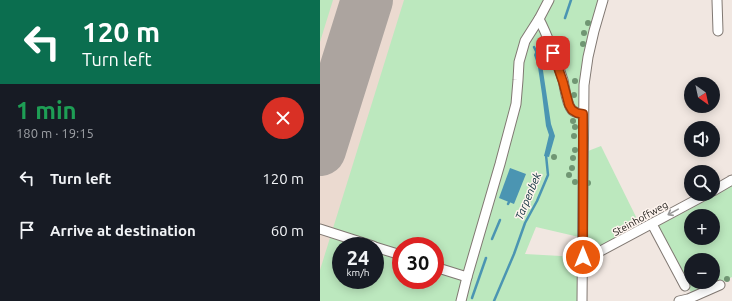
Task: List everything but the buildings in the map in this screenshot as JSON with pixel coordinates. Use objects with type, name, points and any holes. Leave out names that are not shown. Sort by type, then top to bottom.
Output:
[{"type":"street","points":[[461,301],[516,104],[519,62],[525,41],[549,0]]},
{"type":"street","points":[[582,301],[584,85],[588,57],[603,0]]},
{"type":"street","points":[[717,0],[718,32]]},
{"type":"street","points":[[539,19],[548,38],[569,105],[572,110],[583,114]]},
{"type":"street","points":[[720,187],[732,180]]},
{"type":"street","name":"Steinhoffweg","points":[[583,257],[588,257],[595,254],[695,201]]},
{"type":"street","points":[[652,224],[684,286]]},
{"type":"street","points":[[320,229],[345,237]]},
{"type":"street","points":[[444,270],[467,277]]},
{"type":"street","points":[[679,301],[688,299],[711,289]]},
{"type":"shaded area","points":[[320,0],[586,0],[487,281],[444,286],[444,237],[392,237],[392,289],[420,289],[320,301]]},
{"type":"green space","points":[[320,0],[333,0],[320,42]]},
{"type":"green space","points":[[404,0],[599,0],[581,85],[579,121],[579,237],[536,227],[525,254],[579,257],[579,301],[320,301],[320,270]]},
{"type":"green space","points":[[601,146],[641,227],[591,253],[587,251],[585,247],[588,151]]},
{"type":"green space","points":[[732,185],[732,277],[720,283],[720,253],[684,253],[684,279],[656,227],[684,212],[684,245],[720,245],[720,209],[690,209],[705,201],[720,201],[720,193]]},
{"type":"green space","points":[[689,289],[707,289],[693,296]]},
{"type":"water","points":[[536,50],[542,64],[551,124],[555,136],[549,157],[544,156],[549,135],[546,126],[538,67],[534,55]]},
{"type":"water","points":[[510,168],[526,174],[514,204],[499,198]]},
{"type":"waterway","points":[[565,18],[571,0]]},
{"type":"waterway","name":"Tarpenbek","points":[[534,47],[537,53]]},
{"type":"waterway","name":"Tarpenbek","points":[[494,301],[514,254],[525,223],[537,201],[548,175],[546,155]]},
{"type":"waterway","points":[[492,239],[500,220]]},
{"type":"waterway","points":[[472,298],[486,258]]},
{"type":"runway","points":[[320,150],[367,0]]},
{"type":"route","points":[[553,53],[569,105],[572,110],[583,114],[583,257]]}]
